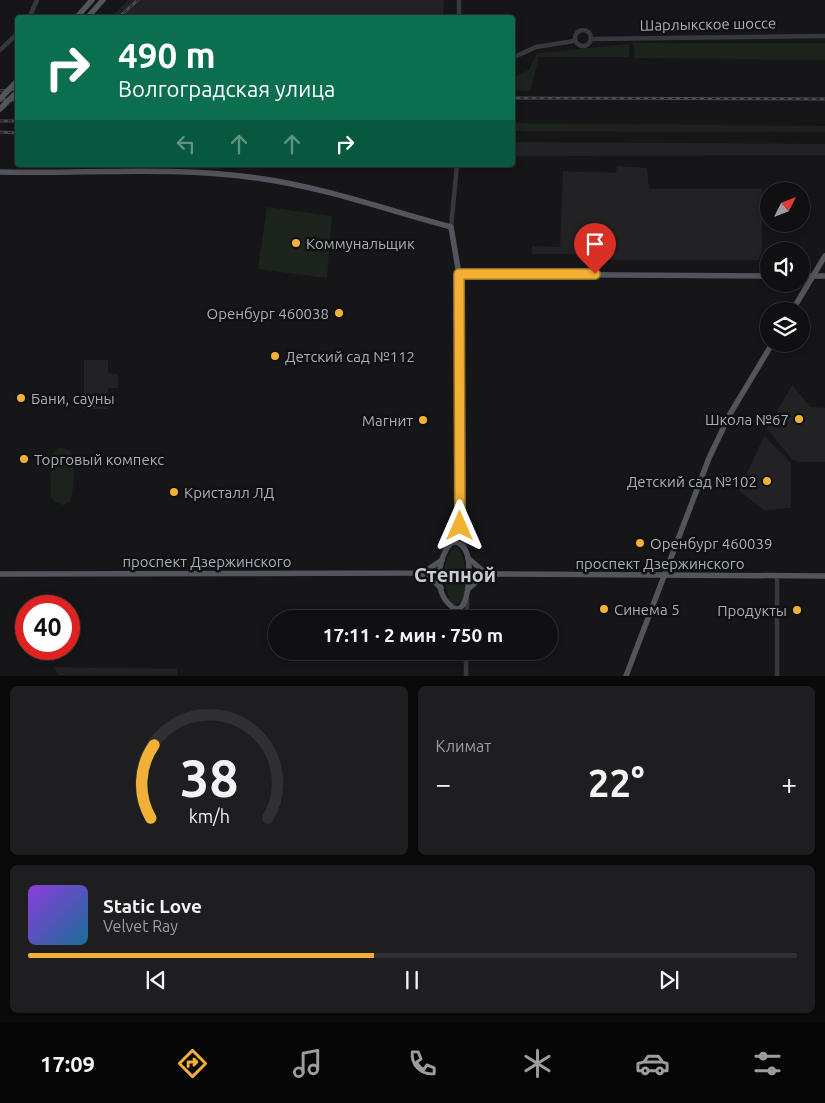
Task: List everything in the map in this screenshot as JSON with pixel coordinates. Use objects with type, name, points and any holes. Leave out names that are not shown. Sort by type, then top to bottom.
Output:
[{"type":"main road","points":[[79,15],[92,0]]},
{"type":"main road","points":[[89,15],[103,0]]},
{"type":"main road","points":[[0,99],[15,83]]},
{"type":"main road","points":[[0,110],[15,94]]},
{"type":"main road","points":[[0,172],[142,172],[246,177],[316,190],[451,227],[459,274],[760,276]]},
{"type":"main road","points":[[797,302],[825,256]]},
{"type":"main road","points":[[813,276],[825,276]]},
{"type":"main road","points":[[626,676],[716,443],[767,352]]},
{"type":"main road","points":[[450,606],[441,588],[442,560],[451,543],[459,543],[466,551],[468,558],[468,592]]},
{"type":"main road","name":"проспект Дзержинского","points":[[468,558],[482,570],[494,574]]},
{"type":"main road","name":"проспект Дзержинского","points":[[0,574],[415,573],[427,570],[442,560]]},
{"type":"main road","name":"проспект Дзержинского","points":[[415,573],[426,576],[441,588]]},
{"type":"main road","name":"проспект Дзержинского","points":[[450,606],[456,608],[462,606],[468,592],[481,578],[494,574],[825,576]]},
{"type":"street","points":[[30,15],[37,0]]},
{"type":"street","points":[[459,0],[460,15]]},
{"type":"street","points":[[515,57],[536,48],[574,41],[585,45],[592,39],[588,33],[580,32],[575,36],[574,41]]},
{"type":"street","points":[[0,50],[15,36]]},
{"type":"street","name":"Шарлыкское шоссе","points":[[592,39],[825,36]]},
{"type":"street","points":[[451,227],[457,167]]},
{"type":"street","points":[[459,274],[460,526],[466,551]]},
{"type":"street","points":[[451,543],[460,526]]},
{"type":"street","points":[[777,576],[777,676]]},
{"type":"street","points":[[466,610],[468,592]]},
{"type":"street","points":[[450,606],[455,610]]},
{"type":"street","points":[[466,660],[466,676]]},
{"type":"shaded area","points":[[128,0],[444,0],[443,15],[114,15]]},
{"type":"shaded area","points":[[633,43],[825,43],[825,60],[635,58]]},
{"type":"shaded area","points":[[629,44],[629,57],[539,57],[530,91],[515,90],[515,77],[529,70],[537,53]]},
{"type":"shaded area","points":[[515,123],[825,126],[825,132],[515,131]]},
{"type":"shaded area","points":[[515,142],[825,144],[825,155],[515,156]]},
{"type":"shaded area","points":[[617,166],[647,168],[649,189],[760,189],[760,232],[762,232],[762,242],[760,242],[759,260],[609,260],[603,254],[532,254],[532,246],[560,247],[563,171],[616,173]]},
{"type":"shaded area","points":[[120,167],[220,167],[219,169]]},
{"type":"shaded area","name":"Коммунальщик","points":[[267,207],[332,216],[327,278],[258,269]]},
{"type":"shaded area","points":[[84,360],[108,360],[108,373],[118,374],[118,388],[108,388],[108,409],[84,409]]},
{"type":"shaded area","name":"Школа №67","points":[[792,385],[810,407],[825,408],[825,462],[799,462],[792,459],[767,429]]},
{"type":"shaded area","name":"Детский сад №102","points":[[764,436],[791,463],[791,508],[764,510],[739,491]]},
{"type":"shaded area","points":[[61,448],[70,451],[73,470],[71,497],[69,502],[63,505],[55,502],[51,497],[50,457],[55,450]]},
{"type":"shaded area","points":[[454,547],[459,548],[464,561],[466,579],[463,596],[455,606],[451,604],[445,575],[446,560]]},
{"type":"shaded area","points":[[53,667],[177,669],[177,675],[59,675]]},
{"type":"railway","points":[[121,15],[138,0]]},
{"type":"railway","points":[[0,91],[15,89]]},
{"type":"railway","points":[[515,98],[825,99]]},
{"type":"railway","points":[[0,100],[15,100]]},
{"type":"railway","points":[[0,121],[15,121]]},
{"type":"railway","points":[[0,132],[15,133]]},
{"type":"place","name":"Коммунальщик","points":[[296,243]]},
{"type":"place","name":"Оренбург 460038","points":[[339,313]]},
{"type":"place","name":"Детский сад №112","points":[[275,356]]},
{"type":"place","name":"Бани, сауны","points":[[21,398]]},
{"type":"place","name":"Школа №67","points":[[799,419]]},
{"type":"place","name":"Магнит","points":[[423,420]]},
{"type":"place","name":"Торговый компекс","points":[[24,459]]},
{"type":"place","name":"Детский сад №102","points":[[767,481]]},
{"type":"place","name":"Кристалл ЛД","points":[[174,492]]},
{"type":"place","name":"Оренбург 460039","points":[[640,543]]},
{"type":"place","name":"Синема 5","points":[[604,609]]},
{"type":"place","name":"Продукты","points":[[797,610]]},
{"type":"district","name":"Степной","points":[[455,574]]},
{"type":"route","points":[[460,526],[459,274],[595,274]]}]
